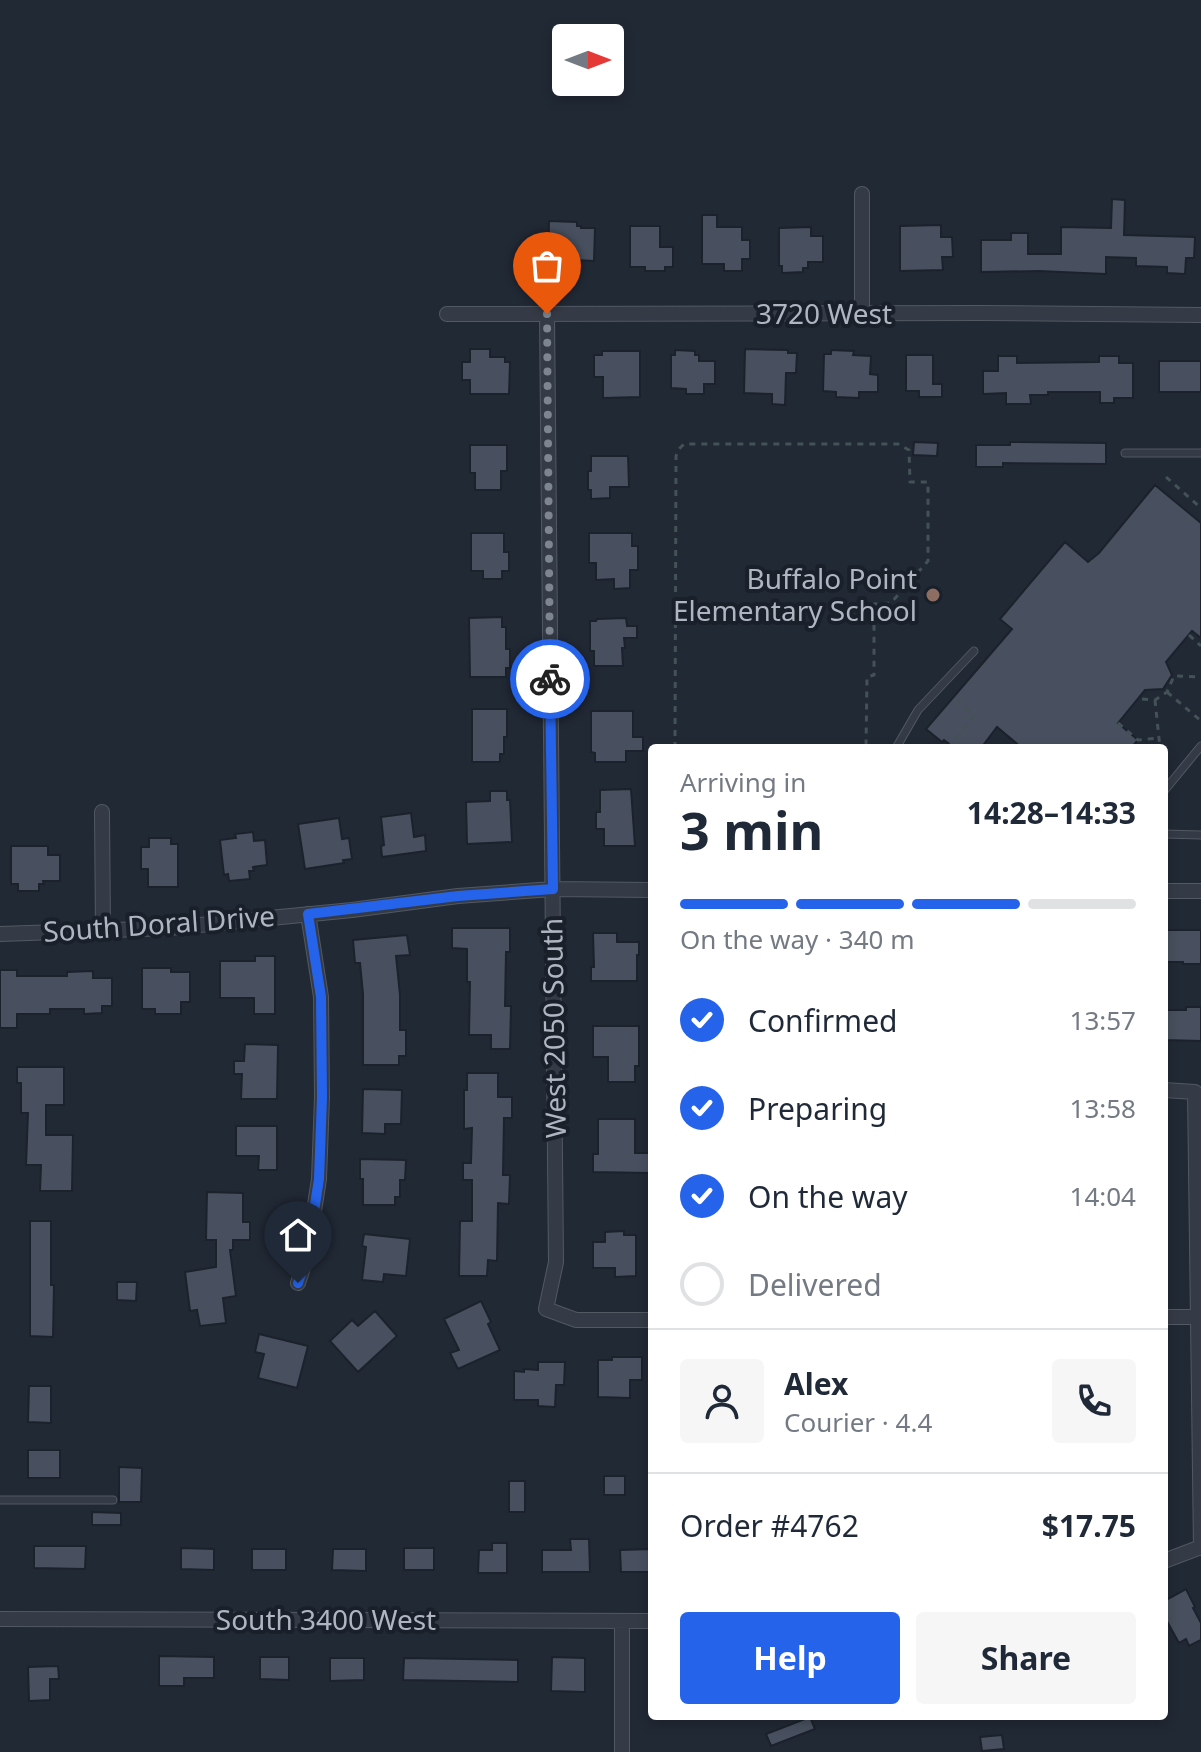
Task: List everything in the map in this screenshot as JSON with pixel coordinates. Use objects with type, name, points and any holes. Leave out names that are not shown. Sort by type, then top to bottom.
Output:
[{"type":"street","points":[[862,194],[862,314]]},
{"type":"street","name":"3720 West","points":[[447,314],[1201,315]]},
{"type":"street","name":"West 2050 South","points":[[547,314],[556,1262],[546,1309],[576,1320],[648,1320]]},
{"type":"street","points":[[102,812],[103,931]]},
{"type":"street","name":"South Doral Drive","points":[[0,934],[169,928],[458,896],[553,889],[648,890]]},
{"type":"street","points":[[1168,891],[1201,891]]},
{"type":"street","points":[[298,1283],[307,1256],[319,1179],[322,1097],[321,997],[308,914]]},
{"type":"street","points":[[1168,1090],[1195,1092],[1201,1547],[1168,1559]]},
{"type":"street","points":[[1168,1317],[1199,1317]]},
{"type":"street","name":"South 3400 West","points":[[0,1619],[648,1621]]},
{"type":"street","points":[[622,1621],[622,1752]]},
{"type":"lane","points":[[1125,453],[1201,453]]},
{"type":"lane","points":[[898,744],[918,710],[974,651]]},
{"type":"lane","points":[[1168,786],[1201,746]]},
{"type":"lane","points":[[1168,834],[1201,835]]},
{"type":"lane","points":[[0,1500],[113,1500]]},
{"type":"path","points":[[675,744],[676,456],[679,449],[684,444],[898,444],[909,450],[910,482],[928,482],[928,561],[891,603],[874,604],[874,675],[867,677],[866,744]]},
{"type":"path","points":[[1166,477],[1201,508]]},
{"type":"path","points":[[1189,635],[1201,646]]},
{"type":"path","points":[[1142,699],[1155,700],[1167,692],[1174,676],[1201,677]]},
{"type":"path","points":[[1167,692],[1200,720]]},
{"type":"path","points":[[951,744],[974,716],[958,700]]},
{"type":"path","points":[[1155,700],[1160,744]]},
{"type":"path","points":[[1118,723],[1138,740],[1159,738]]},
{"type":"building","points":[[1112,199],[1125,200],[1124,235],[1195,237],[1194,258],[1186,258],[1185,274],[1167,273],[1167,267],[1136,266],[1136,258],[1106,257],[1106,274],[981,272],[981,240],[1011,240],[1011,233],[1028,233],[1028,254],[1061,254],[1061,227],[1111,228]]},
{"type":"building","points":[[702,215],[717,215],[717,227],[742,227],[742,240],[750,240],[750,259],[742,259],[742,271],[724,271],[724,264],[702,264]]},
{"type":"building","points":[[549,221],[577,222],[581,228],[595,228],[594,261],[576,260],[570,262],[570,269],[554,269],[554,260],[548,260]]},
{"type":"building","points":[[941,225],[941,237],[952,237],[953,257],[942,257],[943,270],[900,271],[900,226]]},
{"type":"building","points":[[630,226],[660,226],[660,247],[673,247],[673,267],[665,267],[665,271],[645,271],[645,267],[630,267]]},
{"type":"building","points":[[811,227],[811,236],[823,236],[823,262],[808,262],[808,268],[803,268],[803,272],[782,273],[782,266],[779,266],[779,228]]},
{"type":"building","points":[[470,349],[490,349],[490,357],[505,357],[505,362],[510,362],[509,394],[470,394],[470,380],[462,380],[462,362],[470,362]]},
{"type":"building","points":[[745,349],[797,353],[796,373],[786,373],[785,405],[772,404],[772,394],[744,393]]},
{"type":"building","points":[[675,350],[695,351],[699,361],[715,361],[715,384],[704,384],[704,394],[686,394],[686,389],[671,388],[671,355],[675,355]]},
{"type":"building","points":[[831,350],[854,351],[853,355],[871,356],[870,374],[878,375],[878,392],[859,392],[859,398],[836,397],[836,392],[823,391],[824,354],[831,354]]},
{"type":"building","points":[[602,351],[640,351],[640,397],[603,398],[603,377],[594,377],[594,355],[602,355]]},
{"type":"building","points":[[906,355],[933,355],[933,384],[942,384],[942,397],[919,397],[919,391],[906,391]]},
{"type":"building","points":[[998,356],[1017,356],[1017,363],[1099,362],[1099,356],[1119,356],[1119,363],[1133,363],[1133,398],[1114,398],[1114,403],[1100,403],[1100,392],[1048,392],[1048,395],[1030,395],[1031,404],[1006,404],[1006,393],[983,394],[983,371],[998,371]]},
{"type":"building","points":[[1159,361],[1201,361],[1201,392],[1159,392]]},
{"type":"building","points":[[914,442],[938,443],[937,456],[913,455]]},
{"type":"building","points":[[1010,442],[1106,443],[1106,464],[1003,463],[1003,467],[976,467],[976,445],[1010,445]]},
{"type":"building","points":[[470,445],[507,445],[507,471],[501,471],[501,490],[475,490],[475,473],[470,473]]},
{"type":"building","points":[[591,456],[628,456],[629,487],[610,487],[610,498],[591,499],[588,471],[591,471]]},
{"type":"building","name":"Buffalo Point Elementary School","points":[[1155,485],[1201,523],[1201,638],[1192,631],[1166,662],[1172,675],[1163,689],[1145,690],[1118,723],[1138,740],[1134,744],[1017,744],[997,727],[984,744],[950,744],[926,729],[1012,629],[1000,619],[1065,542],[1088,562]]},
{"type":"building","points":[[471,533],[504,533],[504,552],[509,552],[509,571],[502,571],[502,579],[483,579],[483,571],[471,571]]},
{"type":"building","points":[[589,533],[632,533],[632,546],[638,546],[638,570],[630,570],[630,588],[614,589],[614,579],[596,580],[596,563],[589,563]]},
{"type":"building","points":[[502,617],[502,627],[506,627],[506,649],[510,649],[510,668],[506,668],[506,677],[470,677],[469,618]]},
{"type":"building","points":[[626,618],[627,626],[637,626],[637,638],[624,638],[623,666],[594,666],[594,651],[590,651],[590,621]]},
{"type":"building","points":[[472,709],[507,709],[507,737],[504,737],[504,754],[500,754],[500,762],[472,762]]},
{"type":"building","points":[[591,711],[633,711],[633,737],[643,737],[643,751],[626,751],[626,762],[595,762],[595,753],[591,752]]},
{"type":"building","points":[[631,789],[635,846],[604,846],[604,829],[596,829],[600,790]]},
{"type":"building","points":[[490,791],[507,791],[512,842],[467,844],[466,802],[490,801]]},
{"type":"building","points":[[411,813],[414,837],[425,835],[426,851],[382,857],[381,817]]},
{"type":"building","points":[[339,818],[342,839],[349,838],[352,859],[305,869],[298,824]]},
{"type":"building","points":[[253,832],[254,841],[265,840],[267,865],[253,867],[254,871],[249,871],[250,879],[229,881],[228,874],[224,875],[220,840]]},
{"type":"building","points":[[149,838],[171,838],[171,844],[178,844],[178,887],[148,887],[148,869],[141,869],[141,847],[149,847]]},
{"type":"building","points":[[11,846],[48,846],[48,855],[60,855],[60,881],[43,881],[44,884],[39,884],[39,891],[18,891],[18,884],[11,884]]},
{"type":"building","points":[[452,928],[510,928],[510,952],[506,952],[505,1006],[511,1006],[510,1049],[491,1049],[491,1035],[469,1035],[467,949],[452,948]]},
{"type":"building","points":[[1168,930],[1201,930],[1201,964],[1168,962]]},
{"type":"building","points":[[593,933],[617,933],[617,942],[639,942],[637,981],[591,981],[591,967],[594,967]]},
{"type":"building","points":[[407,935],[410,955],[396,956],[400,1030],[406,1030],[406,1056],[399,1056],[399,1065],[363,1065],[363,994],[360,963],[355,963],[353,940]]},
{"type":"building","points":[[255,956],[275,956],[275,1014],[254,1014],[254,998],[220,998],[220,961],[255,961]]},
{"type":"building","points":[[142,968],[171,968],[171,972],[190,972],[190,1002],[181,1002],[181,1014],[155,1014],[155,1009],[142,1009]]},
{"type":"building","points":[[0,970],[17,970],[17,976],[67,976],[67,972],[93,971],[93,978],[112,978],[112,1006],[102,1006],[102,1013],[84,1014],[84,1009],[50,1009],[50,1014],[17,1014],[17,1028],[0,1028]]},
{"type":"building","points":[[1186,1007],[1201,1007],[1201,1041],[1168,1040],[1168,1010],[1186,1010]]},
{"type":"building","points":[[593,1026],[639,1026],[639,1066],[635,1066],[635,1082],[608,1082],[608,1057],[593,1057]]},
{"type":"building","points":[[245,1044],[278,1045],[277,1099],[241,1099],[242,1074],[234,1074],[234,1061],[244,1061]]},
{"type":"building","points":[[17,1067],[64,1067],[64,1105],[46,1105],[46,1135],[73,1135],[72,1191],[40,1191],[41,1165],[26,1165],[28,1113],[21,1113],[21,1083],[17,1083]]},
{"type":"building","points":[[467,1073],[498,1073],[498,1097],[512,1097],[512,1118],[504,1118],[503,1175],[510,1175],[509,1204],[498,1203],[497,1261],[488,1260],[487,1276],[459,1276],[460,1221],[472,1221],[472,1180],[463,1180],[463,1163],[471,1163],[472,1128],[464,1129]]},
{"type":"building","points":[[363,1089],[402,1090],[401,1124],[385,1124],[385,1134],[362,1133]]},
{"type":"building","points":[[598,1119],[635,1119],[635,1153],[648,1153],[648,1173],[593,1172],[593,1154],[598,1154]]},
{"type":"building","points":[[236,1126],[277,1126],[277,1170],[258,1170],[259,1156],[236,1156]]},
{"type":"building","points":[[360,1159],[406,1160],[405,1180],[400,1180],[400,1197],[395,1197],[395,1205],[363,1205]]},
{"type":"building","points":[[207,1192],[243,1193],[243,1222],[250,1222],[250,1240],[233,1240],[233,1250],[230,1250],[236,1296],[223,1298],[226,1323],[200,1326],[197,1310],[190,1311],[185,1272],[216,1267],[216,1240],[206,1240]]},
{"type":"building","points":[[30,1221],[51,1221],[53,1337],[30,1336]]},
{"type":"building","points":[[624,1231],[624,1235],[636,1235],[636,1276],[615,1277],[615,1268],[593,1268],[593,1242],[605,1242],[605,1232]]},
{"type":"building","points":[[364,1234],[410,1239],[406,1276],[384,1274],[383,1282],[362,1280],[366,1247],[362,1246]]},
{"type":"building","points":[[117,1282],[137,1282],[136,1301],[117,1300]]},
{"type":"building","points":[[481,1301],[500,1350],[458,1369],[450,1353],[459,1350],[444,1319]]},
{"type":"building","points":[[375,1311],[397,1336],[358,1372],[330,1341],[352,1320],[358,1326]]},
{"type":"building","points":[[259,1334],[308,1346],[297,1388],[258,1378],[264,1354],[255,1352]]},
{"type":"building","points":[[612,1357],[642,1357],[642,1380],[630,1380],[630,1398],[598,1397],[598,1360],[612,1360]]},
{"type":"building","points":[[538,1362],[565,1362],[564,1385],[556,1385],[555,1407],[538,1406],[538,1400],[514,1400],[514,1371],[538,1370]]},
{"type":"building","points":[[29,1386],[51,1386],[51,1423],[28,1422]]},
{"type":"building","points":[[28,1450],[60,1450],[60,1478],[28,1478]]},
{"type":"building","points":[[119,1467],[142,1468],[141,1502],[119,1502]]},
{"type":"building","points":[[604,1476],[625,1476],[625,1495],[604,1495]]},
{"type":"building","points":[[509,1481],[525,1481],[525,1512],[509,1512]]},
{"type":"building","points":[[92,1512],[121,1513],[121,1525],[92,1525]]},
{"type":"building","points":[[570,1539],[589,1539],[590,1572],[542,1572],[542,1550],[571,1550]]},
{"type":"building","points":[[492,1543],[507,1543],[507,1573],[478,1573],[479,1550],[492,1550]]},
{"type":"building","points":[[34,1546],[86,1546],[85,1569],[34,1568]]},
{"type":"building","points":[[181,1548],[214,1549],[214,1570],[181,1569]]},
{"type":"building","points":[[404,1548],[434,1548],[434,1570],[404,1570]]},
{"type":"building","points":[[252,1549],[286,1549],[286,1570],[252,1570]]},
{"type":"building","points":[[333,1549],[366,1549],[366,1571],[332,1570]]},
{"type":"building","points":[[648,1549],[648,1572],[621,1572],[620,1550]]},
{"type":"building","points":[[1186,1589],[1201,1623],[1201,1640],[1189,1646],[1186,1639],[1179,1643],[1168,1623],[1168,1599]]},
{"type":"building","points":[[159,1656],[214,1657],[214,1678],[184,1678],[184,1686],[159,1686]]},
{"type":"building","points":[[260,1657],[289,1657],[289,1680],[260,1679]]},
{"type":"building","points":[[552,1657],[585,1658],[585,1692],[551,1691]]},
{"type":"building","points":[[330,1658],[364,1658],[364,1680],[330,1681]]},
{"type":"building","points":[[404,1658],[518,1660],[518,1682],[403,1680]]},
{"type":"building","points":[[58,1666],[59,1679],[50,1679],[50,1700],[29,1701],[28,1667]]},
{"type":"building","points":[[802,1720],[811,1720],[815,1729],[771,1746],[766,1734]]},
{"type":"building","points":[[1002,1735],[1004,1749],[982,1751],[980,1737]]},
{"type":"way so far","points":[[547,314],[550,679]]},
{"type":"place","name":"Buffalo Point Elementary School","points":[[933,595]]},
{"type":"route","points":[[298,1283],[307,1256],[319,1179],[322,1097],[321,997],[308,914],[458,896],[553,889],[550,679]]}]
